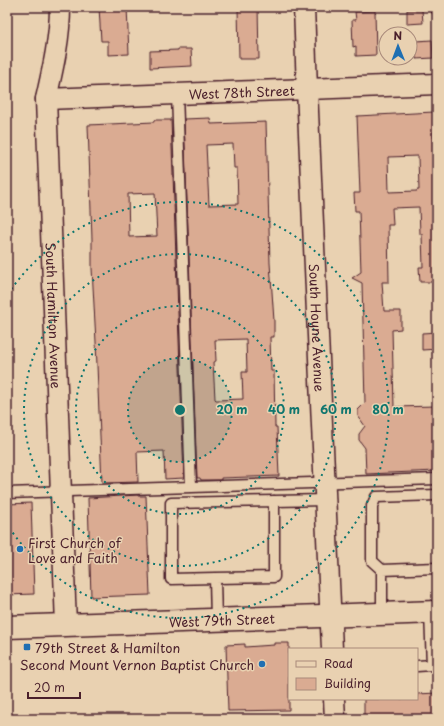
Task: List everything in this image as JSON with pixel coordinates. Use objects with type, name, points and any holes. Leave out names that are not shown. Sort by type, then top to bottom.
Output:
[{"type":"main road","name":"West 79th Street","points":[[7,627],[434,613]]},
{"type":"street","name":"South Hamilton Avenue","points":[[60,7],[60,22],[54,64],[46,98],[66,625]]},
{"type":"street","name":"South Hoyne Avenue","points":[[304,7],[332,648]]},
{"type":"street","name":"West 78th Street","points":[[46,98],[437,84]]},
{"type":"street","points":[[334,700],[335,719]]},
{"type":"lane","points":[[177,94],[191,487]]},
{"type":"lane","points":[[274,501],[274,577],[171,579],[171,503],[274,501],[325,491],[437,479]]},
{"type":"lane","points":[[7,493],[191,487],[325,491]]},
{"type":"lane","points":[[437,495],[376,497],[372,506],[372,561],[382,570],[437,568]]},
{"type":"lane","points":[[382,570],[382,615]]},
{"type":"lane","points":[[215,578],[216,620]]},
{"type":"lane","points":[[418,666],[432,665],[434,613]]},
{"type":"building","points":[[99,7],[127,7],[129,54],[108,55],[108,41],[101,41]]},
{"type":"building","points":[[238,7],[258,7],[259,59],[239,59]]},
{"type":"building","points":[[407,10],[422,10],[423,23],[407,24]]},
{"type":"building","points":[[375,11],[376,55],[356,56],[356,46],[353,47],[352,20],[356,20],[355,12]]},
{"type":"building","points":[[432,40],[433,58],[418,59],[418,41]]},
{"type":"building","points":[[191,49],[192,66],[150,68],[150,51]]},
{"type":"building","points":[[434,112],[434,164],[436,164],[437,180],[435,180],[435,206],[437,282],[420,282],[419,267],[423,267],[419,207],[392,208],[393,225],[388,225],[389,282],[382,282],[384,311],[401,311],[401,329],[392,330],[394,407],[437,406],[437,471],[366,474],[365,448],[359,440],[359,434],[365,426],[358,416],[358,410],[365,403],[362,283],[352,278],[361,272],[359,211],[355,211],[354,193],[360,193],[357,116]],"holes":[[[418,156],[419,190],[389,192],[388,157]]]},
{"type":"building","points":[[210,118],[211,124],[266,122],[270,263],[274,321],[274,337],[270,337],[271,371],[274,371],[275,427],[277,427],[279,476],[221,478],[221,480],[201,480],[200,478],[197,478],[184,119]],"holes":[[[233,144],[234,168],[237,168],[238,204],[209,205],[206,145]],[[246,339],[247,372],[242,372],[243,399],[216,400],[213,362],[216,361],[215,340]]]},
{"type":"building","points":[[154,120],[171,120],[184,478],[165,479],[164,451],[137,452],[138,482],[102,483],[92,268],[88,125],[154,122]],"holes":[[[155,193],[157,236],[129,237],[128,194]]]},
{"type":"building","points":[[437,332],[437,349],[422,350],[422,333]]},
{"type":"building","points":[[138,495],[146,496],[150,595],[91,597],[88,498]]},
{"type":"building","name":"First Church of Love and Faith","points":[[31,503],[34,594],[7,595],[7,504]]},
{"type":"building","points":[[274,643],[289,643],[289,710],[228,711],[226,645],[245,644],[245,647],[274,645]]},
{"type":"building","points":[[437,693],[437,719],[364,719],[364,700],[418,700],[418,694]]},
{"type":"place","name":"First Church of Love and Faith","points":[[20,549]]},
{"type":"place","name":"79th Street & Hamilton","points":[[27,647]]},
{"type":"place","name":"Second Mount Vernon Baptist Church","points":[[262,664]]}]
